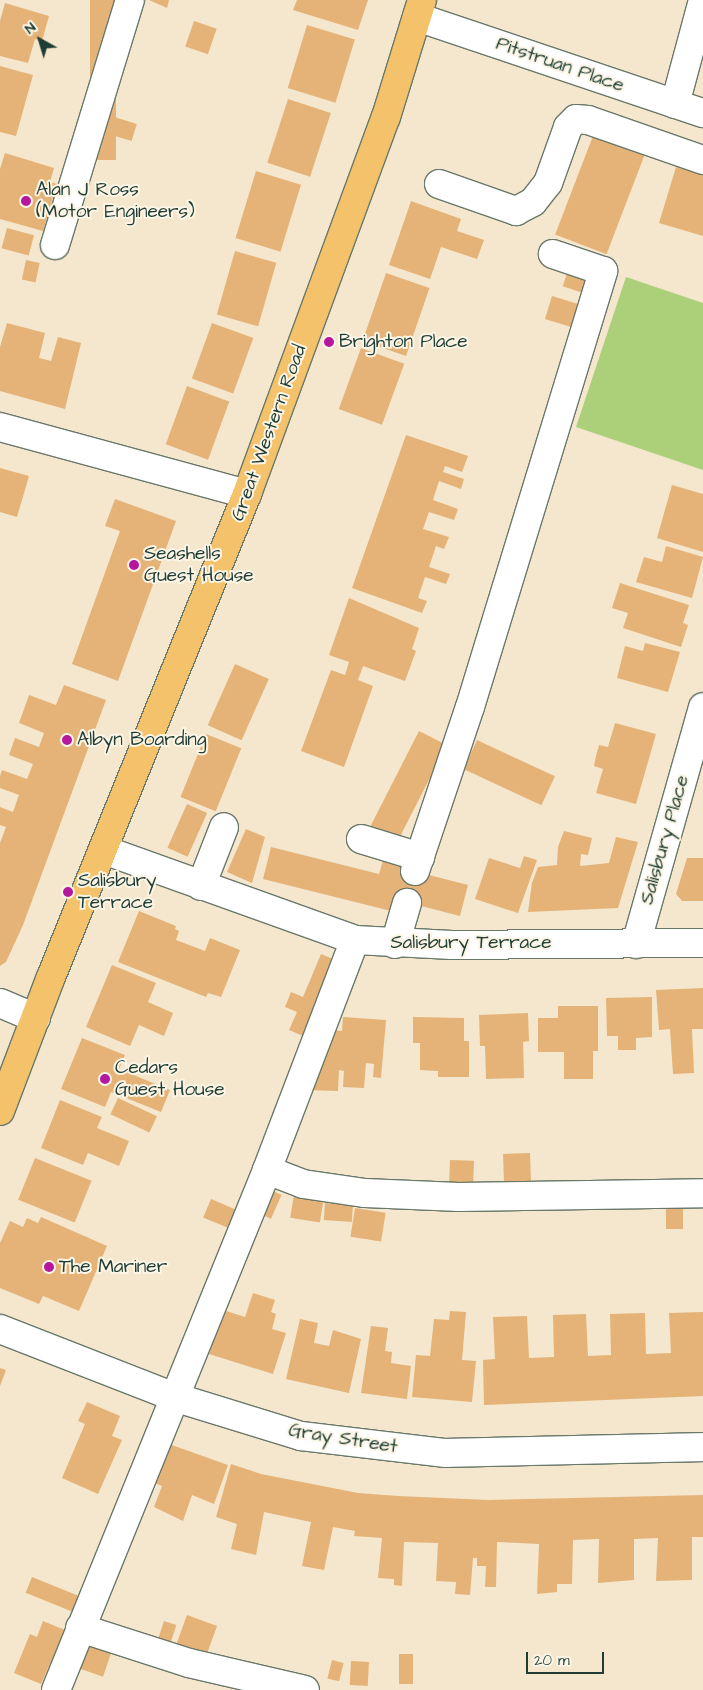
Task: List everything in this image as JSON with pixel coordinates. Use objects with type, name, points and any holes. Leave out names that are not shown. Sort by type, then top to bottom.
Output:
[{"type":"main road","name":"Great Western Road","points":[[0,1110],[248,494],[386,117],[419,8]]},
{"type":"street","points":[[55,246],[130,0]]},
{"type":"street","points":[[675,104],[703,0]]},
{"type":"street","name":"Pitstruan Place","points":[[419,8],[703,113]]},
{"type":"street","points":[[439,184],[516,210],[534,202],[548,183],[568,127],[576,119],[588,120],[703,160]]},
{"type":"street","points":[[361,839],[417,864],[470,707],[604,271],[553,254]]},
{"type":"street","points":[[0,427],[248,494]]},
{"type":"street","name":"Salisbury Place","points":[[636,944],[703,707]]},
{"type":"street","points":[[201,886],[224,826]]},
{"type":"street","name":"Salisbury Terrace","points":[[104,850],[355,940],[396,944],[703,943]]},
{"type":"street","points":[[396,944],[407,903]]},
{"type":"street","points":[[56,1690],[267,1170],[355,940]]},
{"type":"street","points":[[0,1003],[36,1018]]},
{"type":"street","points":[[267,1170],[303,1184],[365,1194],[459,1197],[703,1193]]},
{"type":"street","name":"Gray Street","points":[[0,1328],[174,1397],[301,1436],[446,1453],[703,1447]]},
{"type":"street","points":[[80,1628],[189,1663],[305,1690]]},
{"type":"green space","points":[[626,277],[703,303],[703,470],[576,427]]},
{"type":"building","points":[[90,0],[116,0],[116,160],[90,160]]},
{"type":"building","points":[[149,0],[169,0],[167,8]]},
{"type":"building","points":[[297,0],[368,0],[358,30],[293,10]]},
{"type":"building","points":[[5,3],[49,16],[42,41],[35,39],[28,63],[0,56],[0,21]]},
{"type":"building","points":[[194,21],[217,29],[208,54],[185,47]]},
{"type":"building","points":[[307,25],[355,40],[336,103],[288,88]]},
{"type":"building","points":[[0,66],[33,75],[16,136],[0,132]]},
{"type":"building","points":[[288,99],[331,113],[310,177],[267,163]]},
{"type":"building","points":[[111,116],[137,124],[132,141],[106,133]]},
{"type":"building","points":[[596,128],[647,148],[606,254],[555,234]]},
{"type":"building","name":"Alan J Ross (Motor Engineers)","points":[[5,153],[54,168],[50,182],[57,184],[43,231],[0,219],[0,169]]},
{"type":"building","points":[[676,167],[703,175],[703,236],[659,223]]},
{"type":"building","points":[[256,171],[301,185],[280,252],[236,238]]},
{"type":"building","points":[[411,201],[461,219],[457,231],[484,240],[477,259],[441,247],[430,279],[389,265]]},
{"type":"building","points":[[7,228],[34,235],[29,256],[2,248]]},
{"type":"building","points":[[235,251],[276,263],[258,326],[217,314]]},
{"type":"building","points":[[26,260],[40,263],[36,282],[22,280]]},
{"type":"building","points":[[568,270],[592,278],[587,294],[563,286]]},
{"type":"building","points":[[386,273],[429,288],[406,356],[363,341]]},
{"type":"building","points":[[552,296],[585,306],[577,329],[545,319]]},
{"type":"building","points":[[7,323],[45,333],[39,358],[51,361],[58,337],[81,343],[65,409],[0,391],[0,347]]},
{"type":"building","points":[[212,323],[253,338],[233,393],[192,378]]},
{"type":"building","points":[[361,348],[404,364],[382,425],[339,409]]},
{"type":"building","points":[[187,386],[229,401],[208,460],[166,444]]},
{"type":"building","points":[[406,435],[468,456],[462,472],[445,466],[443,472],[464,479],[461,489],[439,481],[433,500],[458,509],[454,520],[429,512],[423,529],[449,537],[444,549],[436,546],[429,567],[450,574],[446,584],[425,577],[418,598],[427,601],[422,613],[352,588]]},
{"type":"building","points":[[0,468],[29,476],[17,517],[0,512]]},
{"type":"building","points":[[672,485],[703,494],[703,552],[657,538]]},
{"type":"building","points":[[115,499],[176,521],[118,681],[72,664],[120,531],[105,526]]},
{"type":"building","points":[[666,546],[703,557],[692,598],[636,582],[644,557],[662,562]]},
{"type":"building","points":[[620,583],[689,605],[683,623],[688,625],[681,647],[623,628],[628,613],[612,608]]},
{"type":"building","points":[[349,598],[419,628],[412,649],[416,651],[405,681],[363,666],[358,680],[373,686],[344,767],[301,751],[331,670],[345,675],[349,662],[329,655]]},
{"type":"building","points":[[645,643],[680,652],[668,692],[617,678],[625,646],[643,651]]},
{"type":"building","points":[[235,664],[269,679],[242,740],[208,725]]},
{"type":"building","points":[[64,685],[106,700],[23,925],[6,962],[0,966],[0,843],[6,827],[0,825],[0,807],[13,812],[19,795],[0,788],[0,776],[2,770],[27,779],[33,764],[9,755],[15,738],[39,747],[44,733],[19,723],[29,695],[56,705]]},
{"type":"building","points":[[615,723],[656,734],[636,804],[596,793],[603,769],[594,766],[596,756],[599,745],[608,747]]},
{"type":"building","points":[[419,731],[447,745],[398,840],[370,826]]},
{"type":"building","points":[[206,734],[241,748],[216,811],[181,797]]},
{"type":"building","points":[[477,740],[555,776],[541,805],[463,769]]},
{"type":"building","points":[[187,804],[207,813],[188,857],[167,848]]},
{"type":"building","points":[[246,829],[265,837],[252,883],[227,872]]},
{"type":"building","points":[[564,831],[592,838],[588,855],[581,854],[580,866],[609,863],[616,837],[638,842],[618,908],[528,912],[532,883],[538,867],[557,865],[558,847]]},
{"type":"building","points":[[271,847],[379,874],[384,857],[403,861],[402,868],[468,885],[460,916],[394,899],[391,911],[263,879]]},
{"type":"building","points":[[524,856],[537,860],[518,913],[475,899],[489,858],[520,868]]},
{"type":"building","points":[[687,858],[703,858],[703,901],[682,901],[676,894]]},
{"type":"building","points":[[139,911],[176,926],[175,929],[179,931],[176,940],[205,951],[210,938],[240,950],[221,997],[208,993],[206,997],[118,962]]},
{"type":"building","points":[[321,954],[340,962],[308,1038],[289,1030],[297,1012],[285,1007],[291,992],[303,997]]},
{"type":"building","points":[[112,965],[156,983],[148,1002],[173,1013],[164,1036],[139,1025],[130,1046],[86,1027]]},
{"type":"building","points":[[703,988],[703,1029],[692,1029],[694,1073],[673,1074],[670,1029],[659,1030],[656,990]]},
{"type":"building","points":[[652,997],[652,1037],[636,1038],[636,1050],[618,1050],[618,1036],[607,1036],[606,998]]},
{"type":"building","points":[[558,1006],[598,1006],[598,1051],[593,1051],[593,1079],[564,1079],[564,1052],[538,1052],[538,1018],[558,1018]]},
{"type":"building","points":[[528,1013],[529,1041],[523,1042],[524,1078],[486,1079],[485,1046],[480,1046],[479,1015]]},
{"type":"building","points":[[343,1017],[386,1020],[381,1078],[373,1077],[374,1064],[366,1063],[364,1088],[343,1087],[344,1071],[339,1070],[338,1091],[305,1090],[330,1030],[342,1031]]},
{"type":"building","points":[[413,1017],[464,1018],[464,1041],[469,1041],[469,1077],[438,1077],[438,1071],[420,1070],[420,1043],[413,1043]]},
{"type":"building","name":"Cedars Guest House","points":[[82,1038],[125,1055],[119,1069],[170,1090],[161,1112],[111,1092],[105,1107],[61,1089]]},
{"type":"building","points":[[118,1098],[157,1116],[149,1132],[110,1114]]},
{"type":"building","points":[[60,1100],[102,1117],[97,1128],[129,1141],[119,1166],[88,1153],[83,1165],[41,1148]]},
{"type":"building","points":[[530,1153],[531,1185],[504,1186],[503,1154]]},
{"type":"building","points":[[35,1158],[92,1181],[75,1223],[18,1200]]},
{"type":"building","points":[[450,1160],[474,1161],[473,1186],[449,1185]]},
{"type":"building","points":[[266,1188],[282,1195],[271,1219],[255,1212]]},
{"type":"building","points":[[294,1194],[324,1199],[320,1222],[290,1218]]},
{"type":"building","points":[[211,1199],[237,1210],[229,1228],[203,1217]]},
{"type":"building","points":[[325,1203],[353,1205],[352,1222],[324,1220]]},
{"type":"building","points":[[666,1207],[683,1207],[683,1229],[666,1229]]},
{"type":"building","points":[[355,1208],[386,1213],[381,1241],[350,1237]]},
{"type":"building","name":"The Mariner","points":[[41,1217],[107,1246],[79,1311],[43,1296],[39,1304],[0,1288],[0,1243],[10,1221],[23,1227],[27,1218],[38,1223]]},
{"type":"building","points":[[253,1293],[275,1300],[271,1312],[276,1314],[272,1329],[286,1333],[273,1374],[209,1354],[223,1310],[245,1317]]},
{"type":"building","points":[[450,1311],[466,1312],[462,1360],[476,1361],[472,1402],[412,1397],[416,1355],[430,1356],[434,1319],[449,1320]]},
{"type":"building","points":[[703,1312],[703,1396],[484,1405],[483,1360],[495,1359],[493,1317],[527,1316],[529,1358],[554,1357],[553,1315],[586,1314],[588,1356],[611,1355],[610,1314],[645,1313],[646,1354],[671,1353],[669,1313]]},
{"type":"building","points":[[300,1319],[318,1323],[314,1343],[329,1346],[333,1330],[361,1339],[349,1393],[286,1379]]},
{"type":"building","points":[[371,1326],[388,1328],[385,1351],[392,1352],[391,1363],[411,1366],[407,1399],[361,1393]]},
{"type":"building","points":[[0,1368],[6,1370],[0,1386]]},
{"type":"building","points":[[87,1402],[120,1416],[112,1436],[122,1440],[98,1494],[62,1478],[85,1424],[78,1421]]},
{"type":"building","points":[[166,1443],[228,1465],[214,1504],[192,1495],[183,1521],[154,1507],[162,1486],[152,1482]]},
{"type":"building","points":[[231,1464],[261,1474],[358,1493],[398,1496],[489,1500],[703,1495],[703,1537],[692,1537],[692,1580],[656,1581],[658,1538],[634,1539],[634,1580],[598,1583],[599,1539],[573,1540],[572,1584],[557,1584],[557,1592],[537,1594],[539,1544],[497,1542],[496,1587],[485,1587],[486,1566],[477,1566],[477,1558],[473,1558],[470,1595],[455,1594],[456,1582],[436,1581],[438,1543],[404,1542],[402,1586],[394,1585],[394,1579],[378,1578],[382,1538],[354,1536],[355,1531],[333,1527],[324,1570],[302,1566],[311,1522],[264,1512],[256,1555],[231,1549],[237,1524],[216,1517]]},
{"type":"building","points":[[32,1577],[78,1596],[72,1611],[26,1593]]},
{"type":"building","points":[[187,1615],[217,1626],[206,1657],[176,1646]]},
{"type":"building","points":[[43,1621],[65,1630],[41,1684],[14,1673],[30,1634],[37,1637]]},
{"type":"building","points":[[164,1621],[176,1625],[170,1644],[158,1640]]},
{"type":"building","points":[[85,1643],[111,1652],[103,1677],[77,1668]]},
{"type":"building","points":[[399,1654],[413,1654],[413,1684],[399,1684]]},
{"type":"building","points":[[332,1660],[344,1663],[339,1681],[327,1678]]},
{"type":"building","points":[[351,1661],[369,1662],[368,1686],[350,1685]]},
{"type":"place","name":"Alan J Ross (Motor Engineers)","points":[[26,201]]},
{"type":"place","name":"Brighton Place","points":[[329,342]]},
{"type":"place","name":"Seashells Guest House","points":[[134,565]]},
{"type":"place","name":"Albyn Boarding","points":[[67,740]]},
{"type":"place","name":"Salisbury Terrace","points":[[68,892]]},
{"type":"place","name":"Cedars Guest House","points":[[105,1079]]},
{"type":"place","name":"The Mariner","points":[[49,1267]]}]
